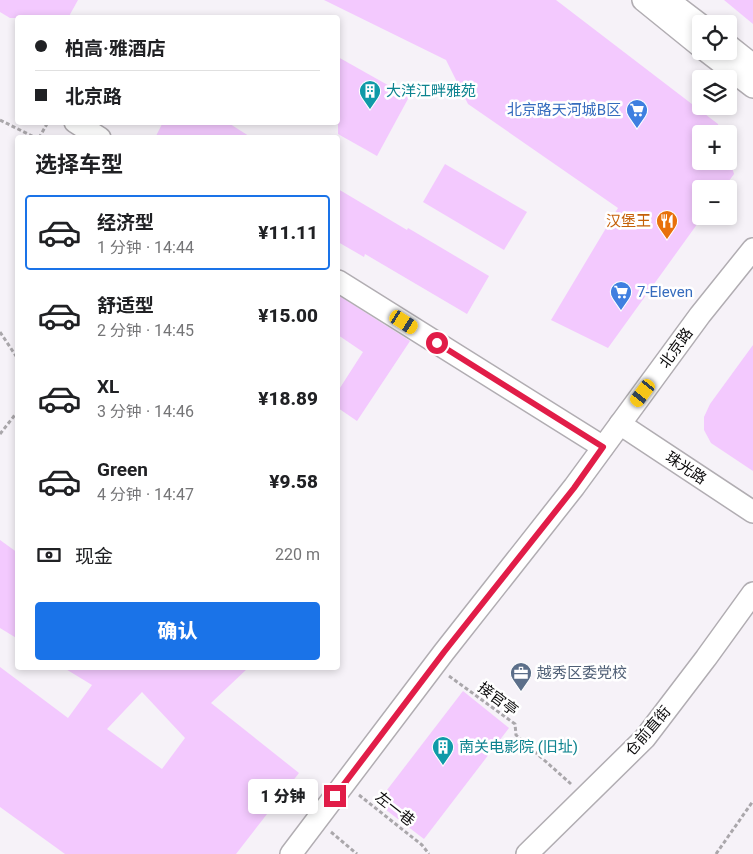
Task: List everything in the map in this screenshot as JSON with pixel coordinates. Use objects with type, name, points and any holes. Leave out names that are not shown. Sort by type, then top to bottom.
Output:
[{"type":"street","points":[[644,0],[692,40]]},
{"type":"street","points":[[668,0],[692,18]]},
{"type":"street","points":[[737,52],[753,65]]},
{"type":"street","points":[[718,60],[753,87]]},
{"type":"street","points":[[80,125],[95,135]]},
{"type":"street","name":"北京路","points":[[291,854],[434,666],[574,488],[700,315],[752,251]]},
{"type":"street","points":[[340,282],[603,447]]},
{"type":"street","name":"珠光路","points":[[620,424],[753,512]]},
{"type":"street","name":"仓前直街","points":[[527,854],[645,738],[753,593]]},
{"type":"path","points":[[0,120],[31,135]]},
{"type":"path","points":[[0,332],[15,354]]},
{"type":"path","points":[[0,434],[15,415]]},
{"type":"path","name":"接官亭","points":[[434,666],[514,724],[516,735],[585,797]]},
{"type":"path","name":"左一巷","points":[[344,784],[422,845],[429,854]]},
{"type":"path","points":[[716,854],[753,801]]},
{"type":"path","points":[[317,820],[357,854]]},
{"type":"building","points":[[0,0],[78,0],[70,15],[15,15],[15,18],[10,18],[0,12]]},
{"type":"building","points":[[324,0],[556,0],[692,104],[692,115],[706,115],[718,124],[692,125],[692,170],[733,170],[734,174],[730,180],[692,180],[692,225],[697,225],[608,348],[551,320],[618,208],[468,104],[446,60]]},
{"type":"building","points":[[724,0],[753,0],[753,24]]},
{"type":"building","name":"大洋江畔雅苑","points":[[340,58],[409,97],[377,156],[338,134],[338,125],[340,125]]},
{"type":"building","points":[[162,125],[232,125],[247,135],[156,135]]},
{"type":"building","points":[[445,164],[527,212],[504,250],[423,202]]},
{"type":"building","points":[[340,190],[489,276],[467,314],[365,254],[364,257],[340,243]]},
{"type":"building","points":[[340,296],[410,341],[357,421],[340,409],[340,388],[363,352],[340,336]]},
{"type":"building","points":[[753,345],[753,471],[711,443],[704,430],[704,417],[710,404]]},
{"type":"building","points":[[0,540],[15,551],[15,637],[0,628]]},
{"type":"building","points":[[0,667],[68,718],[92,685],[67,670],[246,670],[211,703],[299,773],[236,854],[65,854],[0,807]],"holes":[[[142,692],[185,738],[162,769],[107,729]]]},
{"type":"building","name":"南关电影院 (旧址)","points":[[463,691],[509,728],[424,839],[377,803]]},
{"type":"place","name":"大洋江畔雅苑","points":[[370,110]]},
{"type":"place","name":"北京路天河城B区","points":[[637,129]]},
{"type":"place","name":"汉堡王","points":[[667,240]]},
{"type":"place","name":"7-Eleven","points":[[621,311]]},
{"type":"place","name":"越秀区委党校","points":[[521,692]]},
{"type":"place","name":"南关电影院 (旧址)","points":[[443,766]]},
{"type":"route","points":[[335,796],[444,652],[574,488],[603,447],[437,343]]}]
